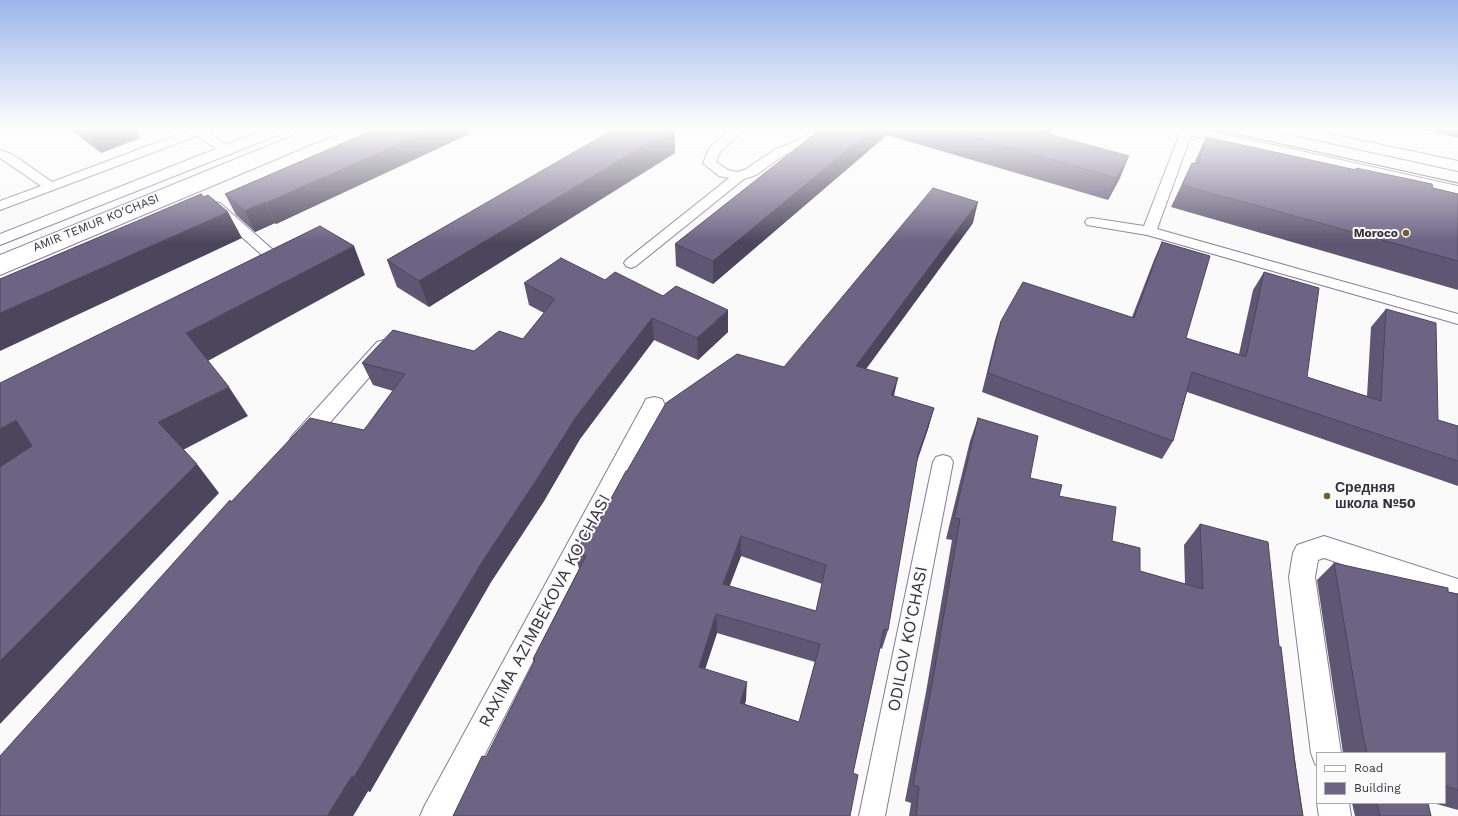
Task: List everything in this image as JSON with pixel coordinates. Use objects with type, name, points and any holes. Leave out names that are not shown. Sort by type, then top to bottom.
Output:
[{"type":"main road","name":"AMIR TEMUR KO'CHASI","points":[[0,240],[187,166]]},
{"type":"main road","name":"AMIR TEMUR KO'CHASI","points":[[0,262],[233,166]]},
{"type":"main road","points":[[1347,166],[1458,191]]},
{"type":"main road","points":[[284,459],[390,341]]},
{"type":"main road","name":"RAXIMA AZIMBEKOVA KO'CHASI","points":[[436,816],[654,405]]},
{"type":"main road","points":[[1326,752],[1302,577],[1306,553],[1324,547],[1458,591]]},
{"type":"main road","points":[[1333,804],[1335,816]]},
{"type":"lane","points":[[21,166],[51,187]]},
{"type":"lane","points":[[0,206],[104,166]]},
{"type":"lane","points":[[0,270],[249,166]]},
{"type":"lane","points":[[714,166],[724,173],[739,176]]},
{"type":"lane","points":[[631,263],[739,176],[751,172],[760,166]]},
{"type":"lane","points":[[1148,231],[1170,166]]},
{"type":"lane","points":[[196,188],[267,252]]},
{"type":"lane","points":[[204,216],[219,210]]},
{"type":"lane","points":[[1092,222],[1148,231],[1458,319]]},
{"type":"lane","name":"ODILOV KO'CHASI","points":[[872,816],[944,462]]},
{"type":"building","points":[[290,166],[349,166],[245,211],[225,194]]},
{"type":"building","points":[[550,166],[610,166],[419,281],[387,260]]},
{"type":"building","points":[[774,166],[828,166],[713,261],[675,244]]},
{"type":"building","points":[[1074,166],[1123,166],[1116,178]]},
{"type":"building","points":[[1191,166],[1338,166],[1356,170],[1356,168],[1432,184],[1433,188],[1458,194],[1458,261],[1182,185]]},
{"type":"building","points":[[933,188],[978,202],[856,366],[898,378],[891,395],[934,408],[918,455],[888,630],[884,629],[853,773],[858,775],[850,816],[453,816],[482,756],[486,757],[535,660],[533,659],[586,556],[575,552],[590,525],[596,526],[666,403],[737,354],[784,367]],"holes":[[[741,536],[826,565],[816,611],[723,584]],[[716,614],[820,644],[799,722],[740,703],[747,682],[699,667]]]},
{"type":"building","points":[[201,194],[204,197],[208,195],[228,212],[0,313],[0,279]]},
{"type":"building","points":[[320,226],[354,246],[186,333],[229,387],[158,422],[197,464],[0,661],[0,467],[32,446],[16,420],[0,429],[0,383]]},
{"type":"building","points":[[1162,242],[1210,256],[1186,338],[1246,357],[1264,272],[1319,288],[1307,377],[1381,401],[1386,309],[1436,323],[1438,420],[1458,426],[1458,461],[1192,372],[1173,441],[988,373],[1001,321],[1023,282],[1134,318]]},
{"type":"building","points":[[561,258],[605,280],[615,272],[663,296],[676,286],[728,310],[697,338],[652,318],[576,417],[482,562],[354,777],[352,776],[327,816],[0,816],[0,756],[230,500],[231,502],[310,418],[364,430],[405,374],[362,363],[393,330],[474,351],[499,331],[523,339],[555,299],[524,283]]},
{"type":"building","points":[[978,418],[1038,436],[1030,478],[1062,485],[1059,496],[1116,507],[1112,541],[1140,548],[1140,571],[1203,589],[1200,524],[1268,542],[1279,646],[1281,647],[1295,764],[1303,816],[916,816],[919,787],[913,785],[960,519],[954,518]]},
{"type":"building","points":[[1334,563],[1448,588],[1448,592],[1458,594],[1458,790],[1446,786],[1446,752],[1367,752]]},
{"type":"building","points":[[1377,804],[1428,804],[1431,816],[1380,816]]},
{"type":"tram line","points":[[1381,166],[1458,183]]},
{"type":"place","name":"Moroco","points":[[1406,233]]},
{"type":"place","name":"Средняя школа №50","points":[[1327,496]]}]
